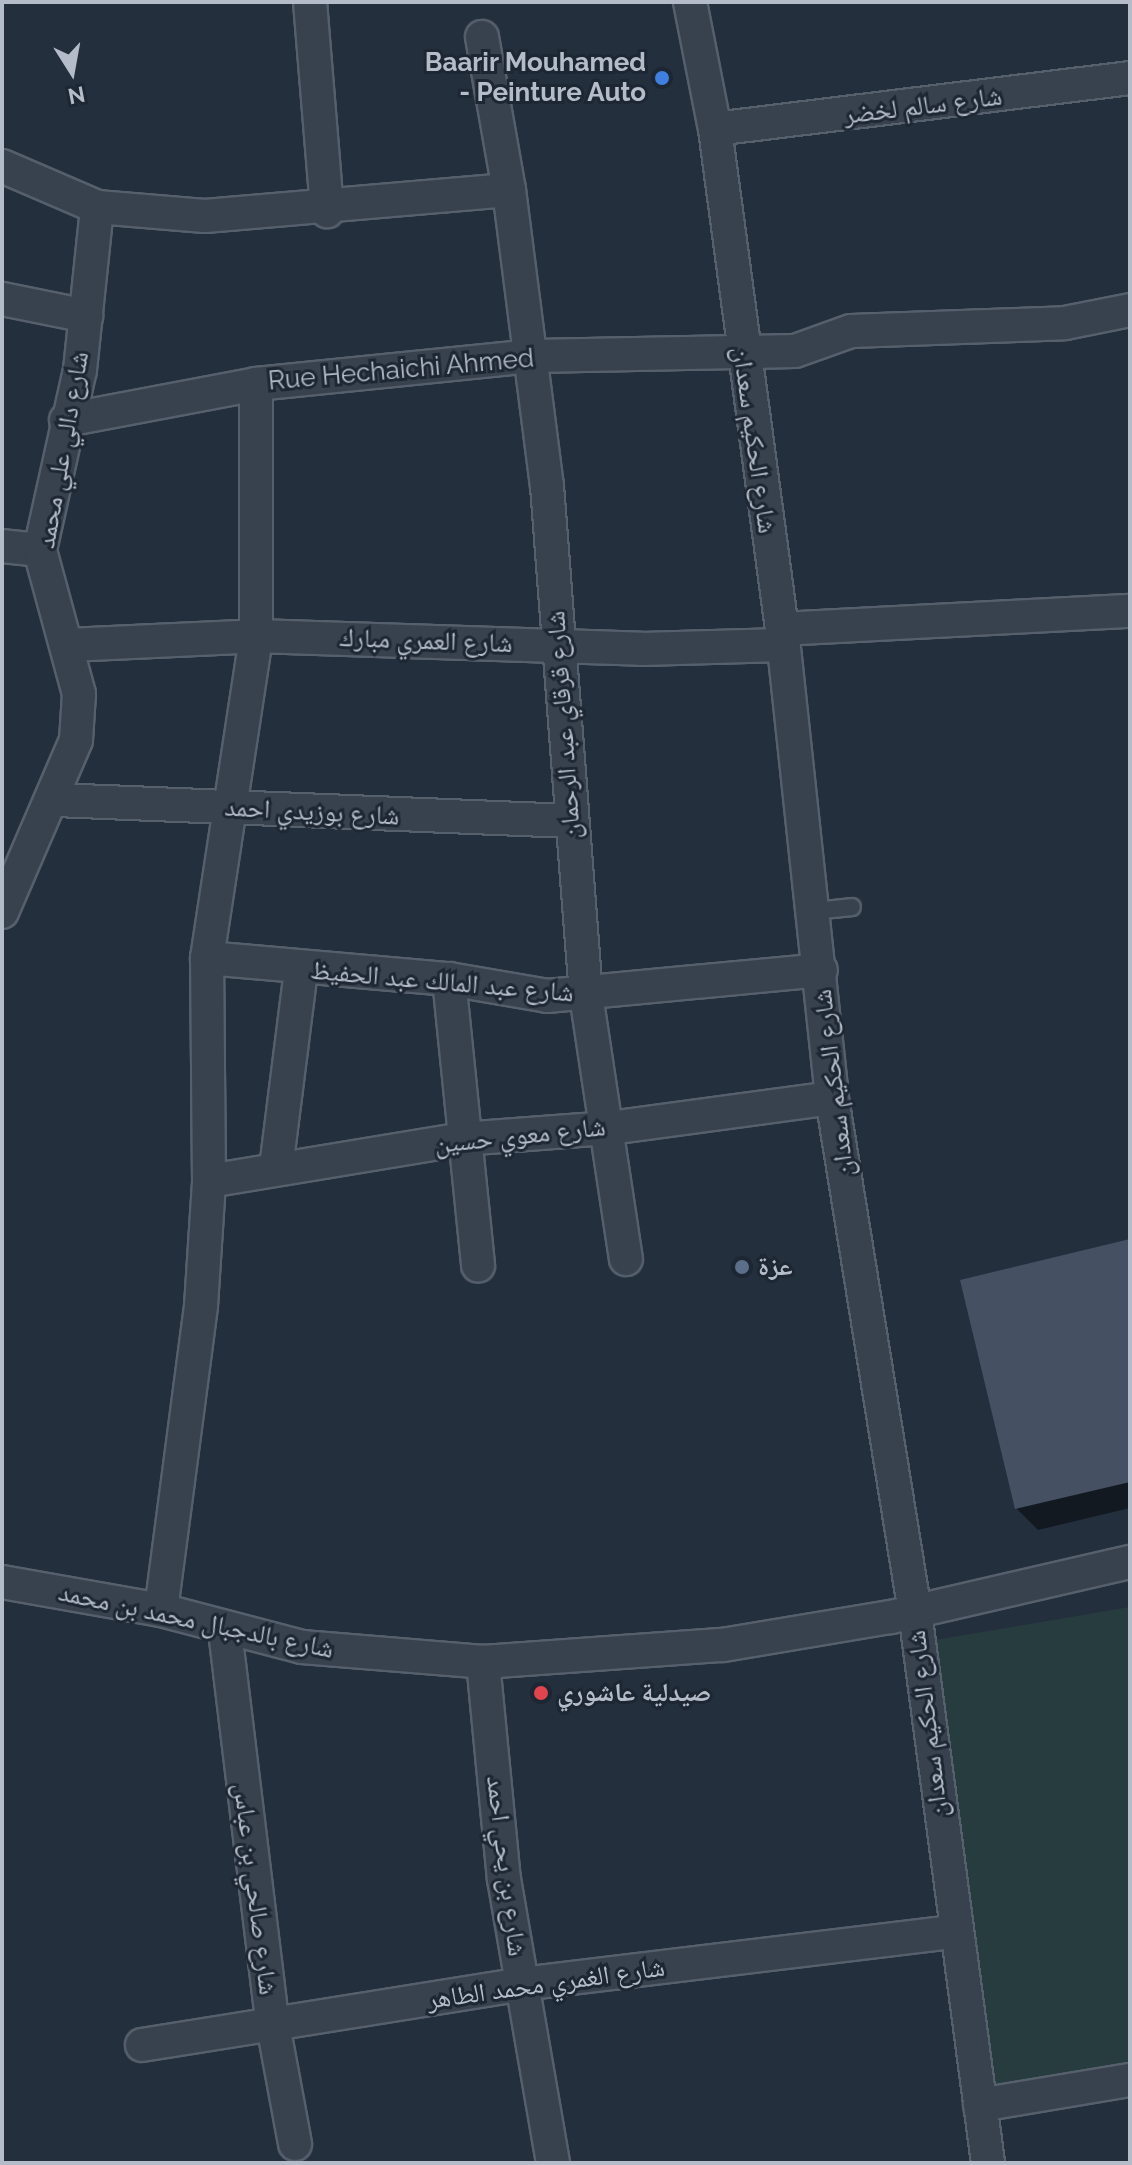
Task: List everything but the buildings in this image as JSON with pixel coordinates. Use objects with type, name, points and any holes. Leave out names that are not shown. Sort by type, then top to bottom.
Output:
[{"type":"street","points":[[310,2],[327,211]]},
{"type":"street","name":"شارع الحكيم سعدان","points":[[690,2],[715,129],[740,351],[782,637],[821,970],[832,1098],[915,1612],[952,1932],[988,2163]]},
{"type":"street","name":"شارع قرقاي عبد الرحمان","points":[[482,37],[534,356],[569,821],[586,995],[610,1128],[626,1259]]},
{"type":"street","name":"شارع سالم لخضر","points":[[715,129],[1130,78]]},
{"type":"street","points":[[2,166],[97,207],[205,216],[327,211],[509,190]]},
{"type":"street","name":"شارع دالي علي محمد","points":[[2,912],[56,800],[76,740],[79,694],[40,550],[86,316],[97,207]]},
{"type":"street","points":[[2,299],[86,316]]},
{"type":"street","name":"Rue Hechaichi Ahmed","points":[[66,420],[256,384],[534,356],[795,351],[851,331],[1065,323],[1130,310]]},
{"type":"street","points":[[161,1610],[201,1306],[209,1181],[207,958],[236,806],[256,636],[256,384]]},
{"type":"street","points":[[2,546],[40,550]]},
{"type":"street","name":"شارع العمري مبارك","points":[[68,645],[256,636],[558,647],[782,637],[1130,611]]},
{"type":"street","name":"شارع بوزيدي احمد","points":[[56,800],[569,821]]},
{"type":"street","name":"شارع عبد المالك عبد الحفيظ","points":[[207,958],[301,969],[449,979],[586,995],[821,970]]},
{"type":"street","points":[[276,1168],[301,969]]},
{"type":"street","points":[[449,979],[462,1139],[478,1266]]},
{"type":"street","name":"شارع معوي حسين","points":[[209,1181],[462,1139],[610,1128],[832,1098]]},
{"type":"street","name":"شارع بالدجبال محمد بن محمد","points":[[2,1582],[161,1610],[225,1631],[302,1647],[483,1662],[723,1645],[915,1612],[1130,1562]]},
{"type":"street","name":"شارع صالحي بن عباس","points":[[225,1631],[273,2025],[295,2144]]},
{"type":"street","name":"شارع بن يحي احمد","points":[[483,1662],[522,1984],[553,2163]]},
{"type":"street","name":"شارع الغمري محمد الطاهر","points":[[142,2045],[522,1984],[952,1932]]},
{"type":"street","points":[[980,2105],[1098,2095],[1130,2080]]},
{"type":"lane","points":[[814,911],[852,907]]},
{"type":"green space","points":[[1130,1607],[1130,2067],[993,2088],[935,1640]]},
{"type":"place","name":"Baarir Mouhamed - Peinture Auto","points":[[662,78]]},
{"type":"place","name":"عزة","points":[[742,1267]]},
{"type":"place","name":"صيدلية عاشوري","points":[[541,1693]]}]
